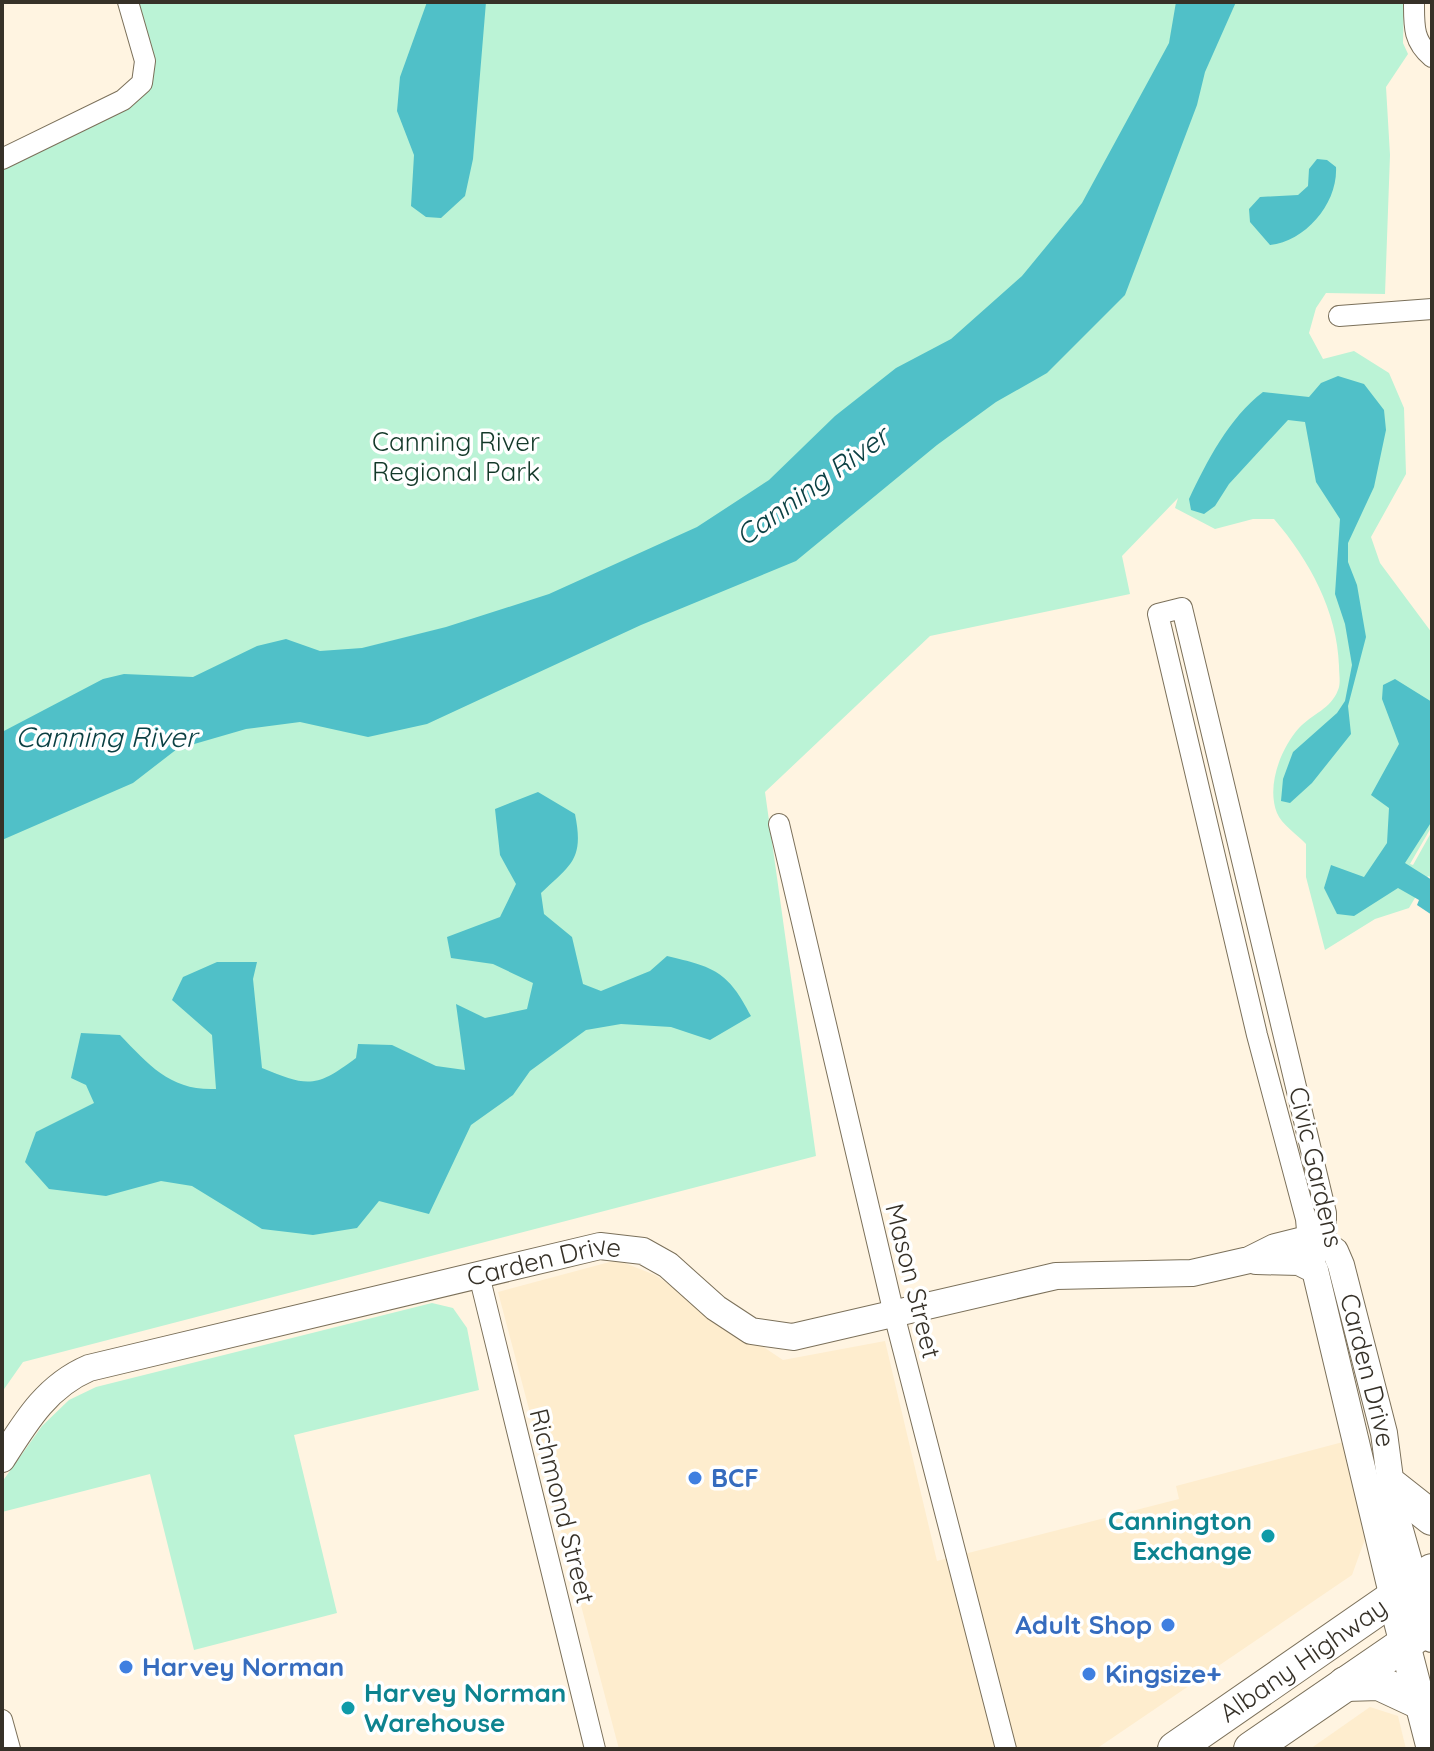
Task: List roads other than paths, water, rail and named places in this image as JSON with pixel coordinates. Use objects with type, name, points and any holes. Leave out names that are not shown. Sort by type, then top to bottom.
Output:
[{"type":"highway","points":[[1393,1487],[1432,1518]]},
{"type":"highway","name":"Albany Highway","points":[[1175,1749],[1414,1584]]},
{"type":"highway","name":"Albany Highway","points":[[1251,1749],[1425,1633]]},
{"type":"highway","points":[[1345,1684],[1379,1683],[1422,1703]]},
{"type":"main road","points":[[1414,1584],[1425,1633],[1422,1703],[1432,1749]]},
{"type":"street","points":[[2,159],[123,100],[142,83],[145,61],[128,2]]},
{"type":"street","points":[[1414,2],[1413,30],[1420,46],[1432,57]]},
{"type":"street","points":[[1339,316],[1432,309]]},
{"type":"street","name":"Civic Gardens","points":[[1182,608],[1326,1213],[1315,1249],[1257,1035],[1158,614],[1182,608]]},
{"type":"street","name":"Mason Street","points":[[779,824],[894,1314],[1006,1749]]},
{"type":"street","name":"Carden Drive","points":[[2,1459],[35,1408],[66,1378],[89,1368],[600,1246],[643,1251],[668,1265],[716,1308],[751,1331],[793,1337],[1056,1276],[1155,1276],[1315,1249],[1335,1251],[1341,1265],[1378,1408],[1393,1487],[1394,1509],[1414,1584]]},
{"type":"street","name":"Carden Drive","points":[[1315,1249],[1318,1278],[1348,1415],[1414,1584]]},
{"type":"street","name":"Richmond Street","points":[[479,1275],[595,1749]]},
{"type":"street","points":[[1348,1415],[1378,1408]]},
{"type":"street","points":[[2,1720],[10,1749]]},
{"type":"water","points":[[427,2],[486,2],[473,159],[465,196],[441,218],[426,217],[411,206],[414,155],[397,111],[400,77]]},
{"type":"water","name":"Canning River","points":[[1176,2],[1236,2],[1205,72],[1197,105],[1125,295],[1047,373],[996,402],[937,445],[796,561],[641,625],[427,724],[368,737],[300,722],[246,729],[177,749],[133,783],[2,840],[2,732],[103,679],[124,674],[193,677],[257,646],[286,639],[320,651],[362,648],[446,627],[549,594],[697,527],[769,480],[835,416],[896,368],[951,339],[1022,276],[1082,203],[1169,43]]},
{"type":"water","points":[[1317,159],[1327,160],[1336,167],[1332,194],[1307,228],[1283,242],[1270,245],[1250,222],[1249,209],[1260,197],[1298,195],[1308,186],[1309,169]]},
{"type":"water","points":[[1338,376],[1364,384],[1384,410],[1386,430],[1374,487],[1348,543],[1348,562],[1357,585],[1366,637],[1348,706],[1351,734],[1312,783],[1290,803],[1281,801],[1283,779],[1293,752],[1337,713],[1345,701],[1352,665],[1345,624],[1335,594],[1340,519],[1316,482],[1305,422],[1288,420],[1229,484],[1215,506],[1204,514],[1191,510],[1189,499],[1229,427],[1263,392],[1309,397],[1321,383]]},
{"type":"water","points":[[1395,679],[1432,702],[1432,821],[1405,863],[1432,880],[1432,915],[1417,905],[1419,900],[1398,888],[1354,916],[1337,914],[1324,888],[1331,865],[1364,877],[1387,843],[1389,808],[1371,795],[1399,744],[1382,699],[1383,685]]},
{"type":"water","points":[[538,792],[575,814],[578,841],[573,860],[541,893],[544,914],[572,937],[583,984],[601,991],[650,971],[667,956],[718,973],[735,989],[751,1016],[710,1040],[671,1027],[621,1024],[586,1030],[530,1071],[513,1095],[471,1125],[429,1214],[379,1201],[357,1228],[313,1235],[262,1229],[192,1186],[161,1181],[106,1196],[49,1189],[25,1162],[36,1132],[94,1103],[86,1085],[71,1078],[81,1033],[120,1035],[152,1066],[174,1081],[200,1089],[216,1089],[212,1035],[172,1000],[183,977],[217,962],[257,962],[253,979],[262,1068],[290,1079],[321,1079],[356,1058],[358,1044],[392,1045],[436,1066],[465,1070],[456,1004],[485,1018],[527,1009],[533,983],[493,964],[451,958],[447,937],[500,917],[516,884],[500,855],[495,809]]},
{"type":"place","name":"BCF","points":[[695,1478]]},
{"type":"place","name":"Cannington Exchange","points":[[1268,1536]]},
{"type":"place","name":"Adult Shop","points":[[1168,1625]]},
{"type":"place","name":"Harvey Norman","points":[[126,1667]]},
{"type":"place","name":"Kingsize+","points":[[1089,1674]]},
{"type":"place","name":"Harvey Norman Warehouse","points":[[348,1708]]},
{"type":"park label","name":"Canning River Regional Park","points":[[456,457]]}]
